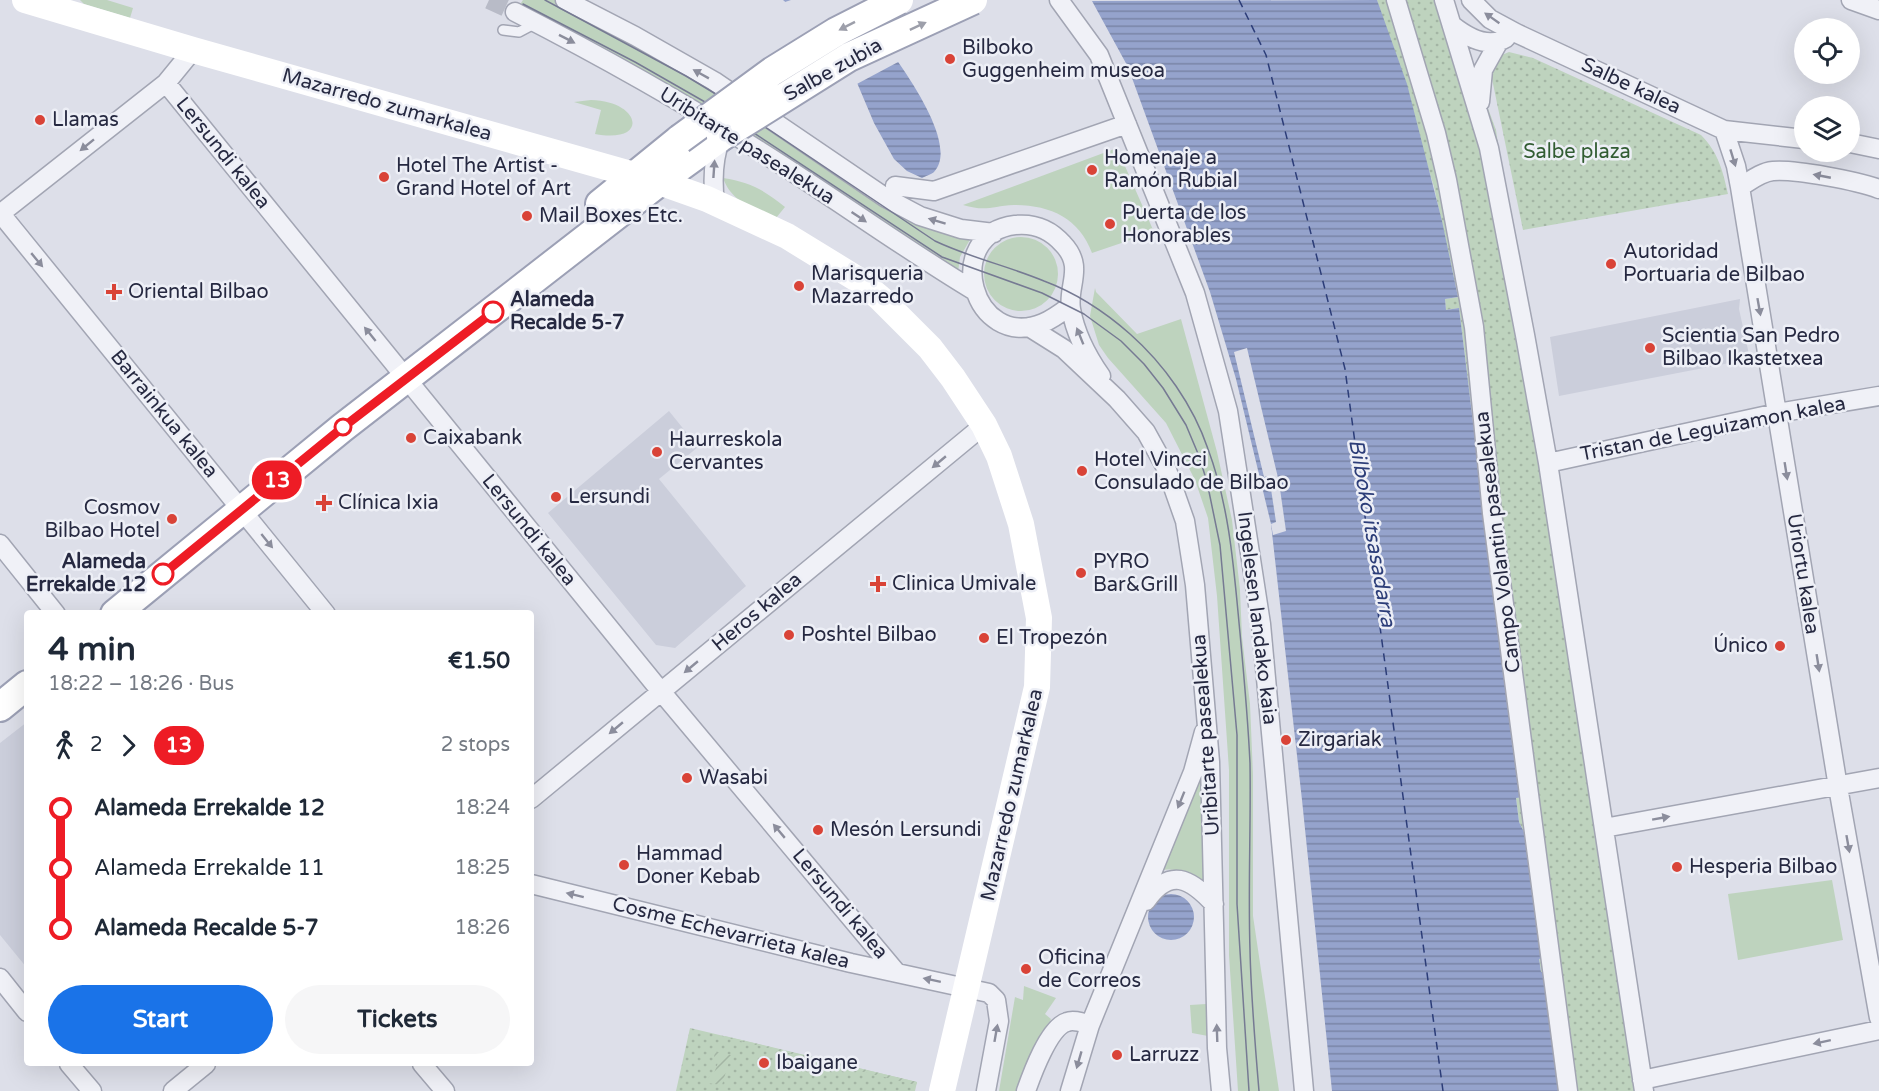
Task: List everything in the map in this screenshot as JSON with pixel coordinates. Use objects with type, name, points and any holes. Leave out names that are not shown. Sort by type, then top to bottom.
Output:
[{"type":"main road","name":"Mazarredo zumarkalea","points":[[25,0],[193,50],[647,178],[715,202],[787,236],[856,279],[880,298],[930,348],[984,425],[999,456],[1022,524],[1039,618],[1037,687],[942,1091]]},
{"type":"main road","name":"Salbe zubia","points":[[700,143],[773,70],[836,32],[900,0]]},
{"type":"main road","name":"Salbe zubia","points":[[700,143],[849,57],[973,0]]},
{"type":"main road","points":[[120,610],[342,428],[406,379],[576,224],[700,143]]},
{"type":"main road","points":[[0,706],[24,687]]},
{"type":"street","name":"Uribitarte pasealekua","points":[[565,0],[635,36],[714,81],[886,198],[920,216],[960,229],[994,233]]},
{"type":"street","name":"Ingelesen landako kaia","points":[[1059,0],[1099,55],[1195,293],[1228,411],[1261,624],[1304,1091]]},
{"type":"street","name":"Campo Volantin pasealekua","points":[[1396,0],[1445,171],[1474,327],[1491,513],[1568,1091]]},
{"type":"street","points":[[1444,0],[1479,112],[1491,160],[1548,463],[1643,1085],[1879,1029]]},
{"type":"street","name":"Salbe kalea","points":[[1471,0],[1490,19],[1516,33],[1724,130],[1794,138]]},
{"type":"street","points":[[1851,0],[1879,10]]},
{"type":"street","name":"Uribitarte pasealekua","points":[[515,12],[687,105],[973,290]]},
{"type":"street","points":[[1452,25],[1466,36],[1498,43]]},
{"type":"street","points":[[1479,112],[1483,70],[1498,43],[1516,33]]},
{"type":"street","points":[[0,214],[166,83],[193,50]]},
{"type":"street","name":"Lersundi kalea","points":[[166,83],[661,691],[897,973]]},
{"type":"street","points":[[895,186],[934,191],[1127,124]]},
{"type":"street","name":"Uriortu kalea","points":[[1724,130],[1736,166],[1740,187],[1838,787],[1879,1018]]},
{"type":"street","points":[[700,143],[714,164],[715,202]]},
{"type":"street","points":[[1860,145],[1879,149]]},
{"type":"street","points":[[1740,187],[1758,176],[1773,171],[1809,174],[1879,189]]},
{"type":"street","name":"Barrainkua kalea","points":[[0,214],[324,610]]},
{"type":"street","points":[[1024,224],[1040,227],[1055,235],[1066,246],[1073,261],[1075,277],[1070,306],[1044,323],[1029,327],[1015,327],[989,314],[979,303],[973,290],[972,269],[979,248],[994,233],[1008,226],[1024,224]]},
{"type":"street","name":"Uribitarte pasealekua","points":[[1070,306],[1080,338],[1117,399]]},
{"type":"street","name":"Uribitarte pasealekua","points":[[1029,327],[1064,349],[1117,399],[1146,432],[1167,470],[1185,521],[1195,585],[1210,762],[1221,1091]]},
{"type":"street","name":"Tristan de Leguizamon kalea","points":[[1548,463],[1776,413],[1879,396]]},
{"type":"street","name":"Heros kalea","points":[[534,797],[984,425]]},
{"type":"street","points":[[0,544],[53,610]]},
{"type":"street","points":[[1070,1091],[1090,1025],[1193,772],[1206,725]]},
{"type":"street","points":[[1604,828],[1879,778]]},
{"type":"street","points":[[1132,921],[1163,882],[1187,882],[1198,887],[1214,904]]},
{"type":"street","name":"Cosme Echevarrieta kalea","points":[[534,885],[897,973],[989,993],[996,1000],[999,1021],[986,1091]]},
{"type":"street","points":[[0,978],[24,1008]]},
{"type":"street","points":[[1026,1091],[1045,1047],[1060,1025],[1070,1020],[1090,1025]]},
{"type":"street","points":[[71,1066],[92,1091]]},
{"type":"street","points":[[173,1091],[204,1066]]},
{"type":"street","points":[[424,1066],[445,1091]]},
{"type":"lane","points":[[502,30],[519,32],[536,23]]},
{"type":"shaded area","name":"Scientia San Pedro Bilbao Ikastetxea","points":[[1740,299],[1739,309],[1750,359],[1559,396],[1550,337]]},
{"type":"shaded area","points":[[669,411],[698,447],[659,479],[746,586],[675,648],[656,645],[548,513]]},
{"type":"shaded area","points":[[24,724],[24,964],[0,935],[0,743]]},
{"type":"green space","points":[[80,0],[107,0],[133,8],[130,18],[84,4]]},
{"type":"green space","points":[[523,0],[563,0],[714,81],[886,198],[975,231],[960,257],[957,280],[515,12]]},
{"type":"green space","points":[[1377,0],[1448,0],[1496,130],[1527,349],[1644,1091],[1561,1091],[1546,972],[1541,972],[1539,959],[1544,958],[1530,844],[1519,822],[1516,798],[1523,797],[1459,308],[1446,310],[1445,299],[1458,297],[1434,187]]},
{"type":"green space","name":"Salbe plaza","points":[[1509,52],[1533,58],[1701,135],[1712,148],[1719,162],[1728,194],[1523,230],[1490,69],[1497,57]]},
{"type":"green space","points":[[591,100],[608,102],[620,107],[629,114],[632,121],[631,128],[625,133],[613,135],[595,134],[601,110],[574,102]]},
{"type":"green space","points":[[1117,148],[1154,232],[1092,253],[1071,222],[1051,211],[1014,205],[983,208],[963,205]]},
{"type":"green space","points":[[723,178],[756,188],[785,207],[776,218],[751,207],[732,193]]},
{"type":"green space","points":[[1021,237],[1035,240],[1047,248],[1055,260],[1058,274],[1055,288],[1047,300],[1035,308],[1021,311],[1007,308],[995,300],[987,288],[984,274],[987,260],[995,248],[1007,240]]},
{"type":"green space","points":[[1095,288],[1096,292],[1137,334],[1181,319],[1217,452],[1232,520],[1240,590],[1242,637],[1250,704],[1253,775],[1253,916],[1279,1091],[1238,1091],[1229,955],[1229,770],[1217,596],[1208,518],[1195,480],[1166,423],[1099,345],[1090,316]]},
{"type":"green space","points":[[1204,757],[1204,883],[1178,871],[1162,870]]},
{"type":"green space","points":[[1832,880],[1843,940],[1738,960],[1728,894]]},
{"type":"green space","points":[[1024,986],[1056,998],[1045,1014],[1051,1019],[1017,1091],[999,1091],[1015,997],[1023,1000]]},
{"type":"green space","points":[[1206,1004],[1208,1036],[1192,1033],[1190,1005]]},
{"type":"green space","name":"Ibaigane","points":[[690,1028],[917,1082],[915,1091],[676,1091]]},
{"type":"green space","points":[[725,1036],[917,1082],[916,1085]]},
{"type":"green space","points":[[715,1052],[731,1055],[722,1085],[707,1083],[709,1077],[713,1076],[719,1060],[714,1057]]},
{"type":"water","points":[[783,0],[852,0],[896,58],[928,110],[938,135],[941,156],[934,172],[922,178],[907,171],[894,159],[874,123],[855,78],[811,24]]},
{"type":"water","name":"Bilboko itsasadarra","points":[[1377,0],[1407,84],[1442,221],[1458,297],[1445,299],[1446,310],[1459,308],[1523,797],[1516,798],[1519,822],[1530,844],[1544,958],[1539,959],[1541,972],[1546,972],[1561,1091],[1332,1091],[1271,524],[1236,379],[1210,292],[1128,67],[1092,1]]},
{"type":"water","points":[[1171,894],[1187,901],[1194,917],[1187,933],[1171,940],[1155,933],[1148,917],[1155,901]]},
{"type":"pier","points":[[791,0],[856,0],[900,61],[855,85],[839,57],[809,26],[782,3]]},
{"type":"pier","points":[[1247,348],[1279,482],[1286,531],[1273,535],[1271,524],[1276,522],[1269,476],[1264,477],[1234,352]]},
{"type":"ferry route","points":[[1239,0],[1266,55],[1345,369],[1443,1091]]},
{"type":"tunnel","points":[[489,0],[515,12]]},
{"type":"tram line","points":[[545,0],[719,96],[935,241],[1044,281],[1089,303],[1120,326],[1154,358],[1186,401],[1202,433],[1215,471],[1226,517],[1233,563],[1250,763],[1250,950],[1259,1091]]},
{"type":"tram line","points":[[523,4],[635,62],[719,110],[942,257],[1042,293],[1084,314],[1121,341],[1144,364],[1163,388],[1186,425],[1199,456],[1207,482],[1220,545],[1237,735],[1237,904],[1249,1091]]},
{"type":"bus line","name":"13","points":[[163,574],[342,428],[493,312]]},
{"type":"place","name":"Bilboko Guggenheim museoa","points":[[950,59]]},
{"type":"place","name":"Llamas","points":[[40,120]]},
{"type":"place","name":"Homenaje a Ramón Rubial","points":[[1092,170]]},
{"type":"place","name":"Hotel The Artist - Grand Hotel of Art","points":[[384,177]]},
{"type":"place","name":"Mail Boxes Etc.","points":[[527,216]]},
{"type":"place","name":"Puerta de los Honorables","points":[[1110,224]]},
{"type":"place","name":"Autoridad Portuaria de Bilbao","points":[[1611,264]]},
{"type":"place","name":"Marisqueria Mazarredo","points":[[799,286]]},
{"type":"place","name":"Oriental Bilbao","points":[[114,292]]},
{"type":"place","name":"Alameda Recalde 5-7","points":[[493,312]]},
{"type":"place","name":"Scientia San Pedro Bilbao Ikastetxea","points":[[1650,348]]},
{"type":"place","name":"Caixabank","points":[[411,438]]},
{"type":"place","name":"Haurreskola Cervantes","points":[[657,452]]},
{"type":"place","name":"Hotel Vincci Consulado de Bilbao","points":[[1082,471]]},
{"type":"place","name":"Lersundi","points":[[556,497]]},
{"type":"place","name":"Clínica Ixia","points":[[324,503]]},
{"type":"place","name":"Cosmov Bilbao Hotel","points":[[172,519]]},
{"type":"place","name":"PYRO Bar&Grill","points":[[1081,573]]},
{"type":"place","name":"Alameda Errekalde 12","points":[[163,574]]},
{"type":"place","name":"Clinica Umivale","points":[[878,584]]},
{"type":"place","name":"Poshtel Bilbao","points":[[789,635]]},
{"type":"place","name":"El Tropezón","points":[[984,638]]},
{"type":"place","name":"Único","points":[[1780,646]]},
{"type":"place","name":"Zirgariak","points":[[1286,740]]},
{"type":"place","name":"Wasabi","points":[[687,778]]},
{"type":"place","name":"Mesón Lersundi","points":[[818,830]]},
{"type":"place","name":"Hammad Doner Kebab","points":[[624,865]]},
{"type":"place","name":"Hesperia Bilbao","points":[[1677,867]]},
{"type":"place","name":"Oficina de Correos","points":[[1026,969]]},
{"type":"place","name":"Larruzz","points":[[1117,1055]]},
{"type":"place","name":"Ibaigane","points":[[764,1063]]}]
